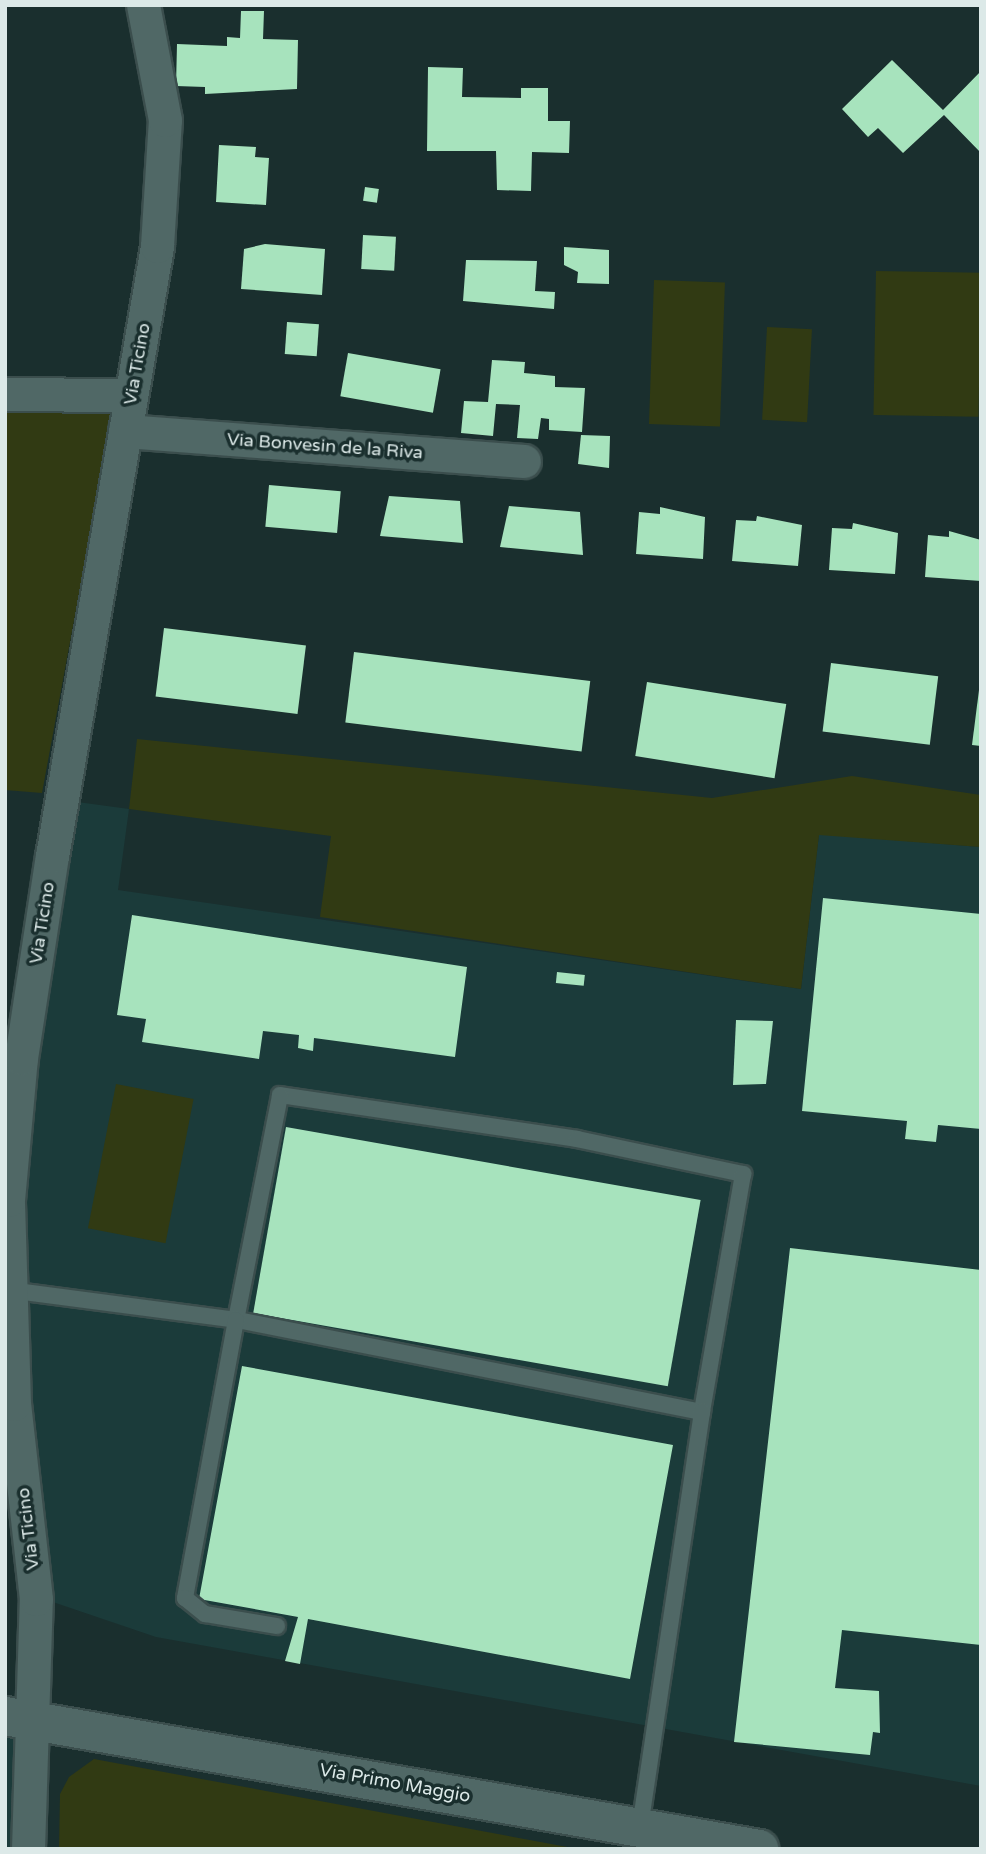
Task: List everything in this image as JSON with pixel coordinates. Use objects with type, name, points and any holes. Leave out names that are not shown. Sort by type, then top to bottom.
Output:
[{"type":"street","name":"Via Ticino","points":[[28,1849],[18,1718],[36,1599],[10,1404],[7,1200],[31,991],[157,246],[166,146],[155,49],[143,5]]},
{"type":"street","points":[[5,394],[131,395]]},
{"type":"street","name":"Via Bonvesin de la Riva","points":[[125,431],[524,461]]},
{"type":"street","name":"Via Primo Maggio","points":[[18,1718],[759,1849]]},
{"type":"lane","points":[[277,1626],[205,1614],[185,1598],[280,1095],[577,1139],[743,1174],[702,1412],[640,1827]]},
{"type":"lane","points":[[9,1290],[236,1320],[702,1412]]},
{"type":"shaded area","points":[[70,801],[129,809],[118,890],[801,989],[819,834],[981,847],[981,1786],[156,1637],[44,1599],[24,1412],[25,1176]]},
{"type":"shaded area","points":[[5,1722],[25,1724],[22,1849],[5,1849]]},
{"type":"green space","points":[[876,271],[981,273],[978,417],[873,415]]},
{"type":"green space","points":[[654,280],[725,282],[720,426],[649,424]]},
{"type":"green space","points":[[767,327],[812,329],[807,422],[762,420]]},
{"type":"green space","points":[[113,410],[42,793],[5,790],[5,413]]},
{"type":"green space","points":[[137,739],[712,798],[852,776],[981,795],[981,847],[819,835],[801,989],[320,917],[331,836],[129,809]]},
{"type":"green space","points":[[116,1084],[194,1099],[165,1243],[88,1228]]},
{"type":"green space","points":[[94,1759],[578,1849],[59,1849],[60,1794],[69,1777]]},
{"type":"building","points":[[241,11],[264,11],[263,39],[298,40],[297,89],[205,94],[205,87],[176,86],[177,44],[227,46],[227,37],[240,38]]},
{"type":"building","points":[[892,60],[943,110],[981,71],[981,153],[944,115],[903,153],[878,128],[868,137],[842,109]]},
{"type":"building","points":[[428,67],[463,68],[462,97],[521,98],[521,88],[548,88],[548,121],[570,121],[569,153],[532,152],[531,191],[497,190],[496,151],[427,151]]},
{"type":"building","points":[[219,145],[256,147],[255,157],[269,158],[266,205],[216,202]]},
{"type":"building","points":[[365,187],[379,189],[377,203],[363,201]]},
{"type":"building","points":[[363,235],[396,237],[394,271],[361,269]]},
{"type":"building","points":[[265,244],[325,249],[322,295],[241,289],[244,249]]},
{"type":"building","points":[[564,247],[609,250],[609,284],[577,283],[578,272],[564,265]]},
{"type":"building","points":[[466,260],[537,261],[535,291],[555,292],[554,309],[463,301]]},
{"type":"building","points":[[287,322],[319,324],[317,356],[285,354]]},
{"type":"building","points":[[348,353],[441,369],[433,413],[340,396]]},
{"type":"building","points":[[492,360],[525,362],[524,373],[555,376],[555,387],[585,388],[582,432],[549,430],[549,419],[541,418],[538,439],[517,438],[520,405],[496,404],[493,436],[461,433],[464,401],[488,402]]},
{"type":"building","points":[[581,435],[610,436],[609,468],[578,464]]},
{"type":"building","points":[[269,485],[341,491],[337,533],[265,527]]},
{"type":"building","points":[[389,496],[460,501],[463,543],[380,536]]},
{"type":"building","points":[[509,506],[580,512],[583,555],[500,547]]},
{"type":"building","points":[[660,507],[705,517],[703,559],[636,554],[639,512],[660,514]]},
{"type":"building","points":[[757,516],[802,525],[798,566],[732,561],[736,520],[756,521]]},
{"type":"building","points":[[853,523],[898,533],[895,574],[829,570],[832,528],[852,529]]},
{"type":"building","points":[[949,531],[981,540],[981,581],[925,577],[928,535],[949,537]]},
{"type":"building","points":[[164,628],[306,645],[298,714],[156,696]]},
{"type":"building","points":[[354,652],[590,681],[582,751],[345,722]]},
{"type":"building","points":[[831,663],[938,676],[930,745],[823,731]]},
{"type":"building","points":[[647,682],[786,704],[775,778],[635,756]]},
{"type":"building","points":[[981,690],[981,746],[972,745]]},
{"type":"building","points":[[823,898],[981,914],[981,1129],[938,1125],[936,1142],[905,1139],[907,1121],[802,1111]]},
{"type":"building","points":[[132,915],[467,967],[455,1057],[314,1038],[313,1051],[298,1048],[299,1035],[263,1031],[259,1059],[142,1042],[146,1019],[117,1015]]},
{"type":"building","points":[[557,972],[585,975],[584,986],[556,983]]},
{"type":"building","points":[[736,1020],[773,1021],[766,1084],[733,1085]]},
{"type":"building","points":[[286,1127],[701,1200],[668,1386],[253,1313]]},
{"type":"building","points":[[790,1248],[981,1270],[981,1645],[842,1630],[835,1688],[879,1691],[880,1733],[873,1732],[870,1755],[734,1742]]},
{"type":"building","points":[[242,1366],[673,1445],[630,1679],[308,1619],[300,1664],[285,1661],[298,1617],[199,1599]]}]
